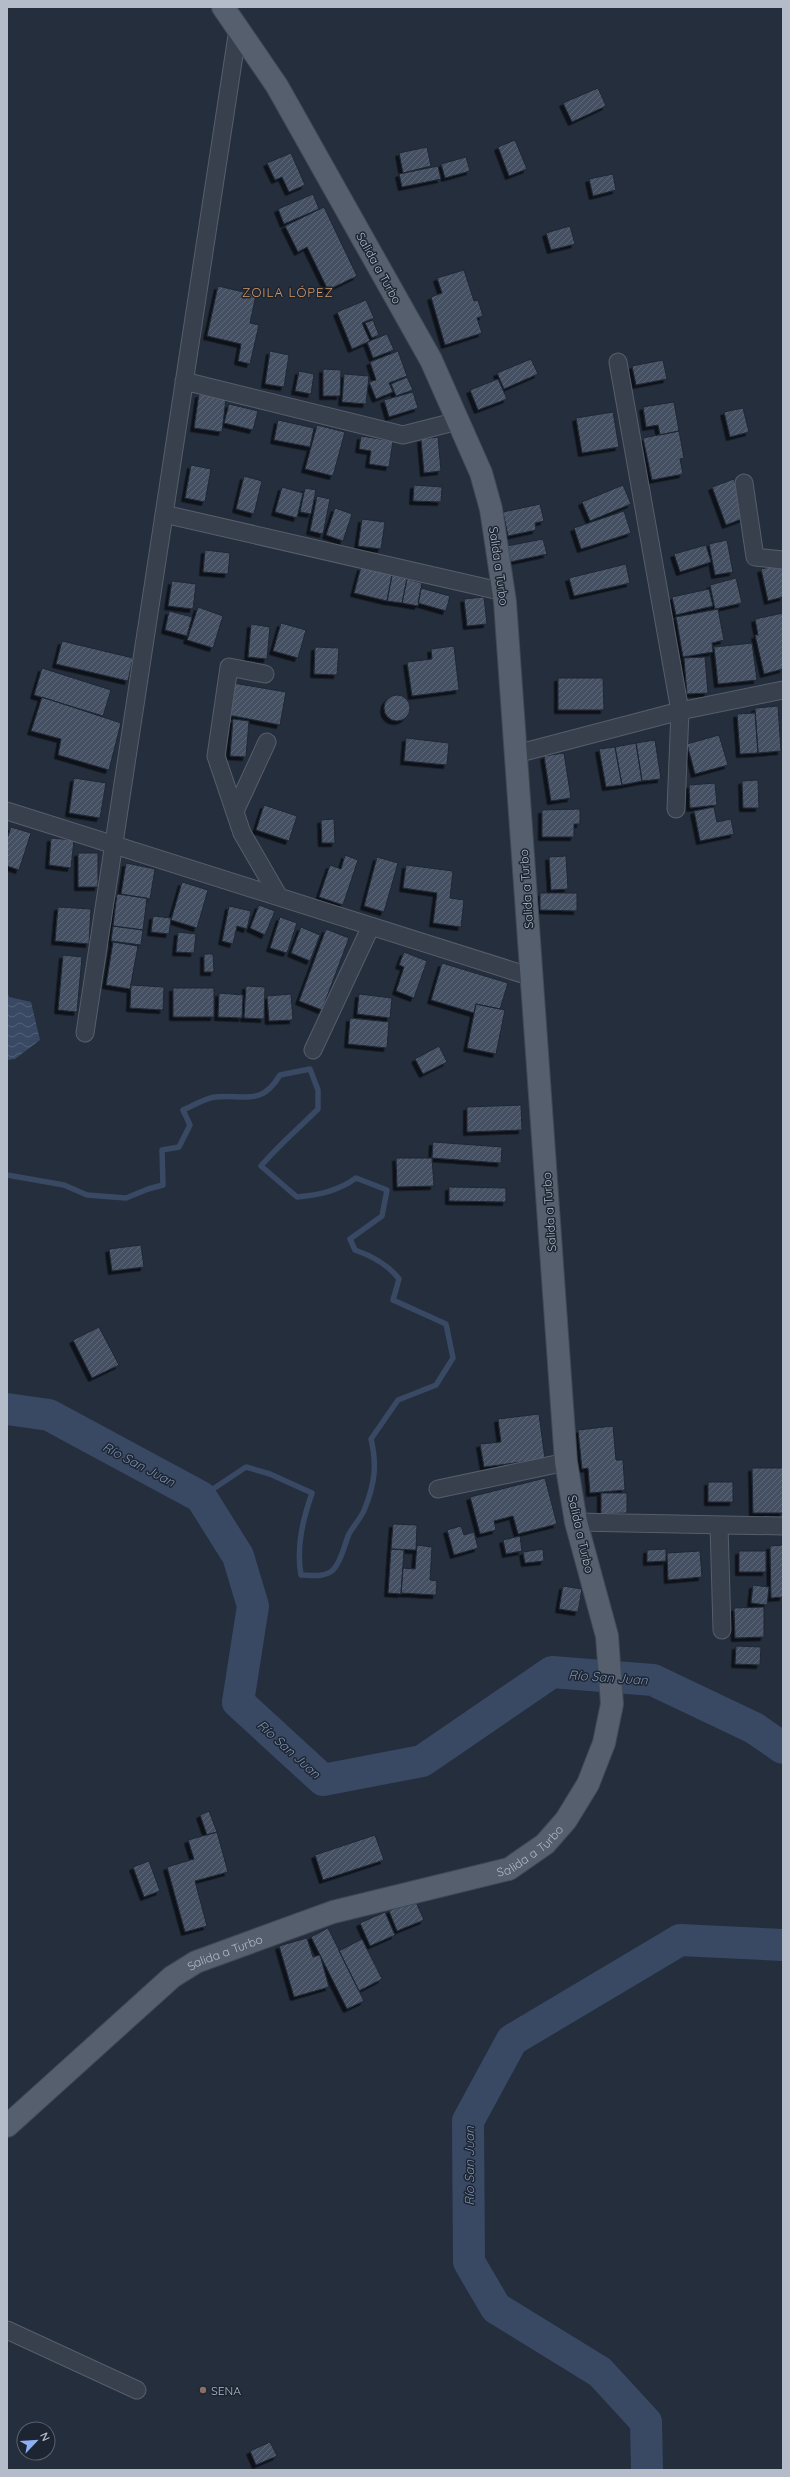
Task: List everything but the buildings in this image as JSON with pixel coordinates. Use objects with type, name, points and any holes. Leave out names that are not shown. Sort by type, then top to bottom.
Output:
[{"type":"main road","name":"Salida a Turbo","points":[[7,2126],[172,1977],[196,1962],[333,1912],[509,1869],[545,1844],[566,1820],[588,1784],[604,1743],[612,1704],[607,1636],[576,1522],[566,1462],[504,592],[491,509],[482,473],[431,360],[276,86],[223,7]]},
{"type":"street","points":[[85,1033],[238,29]]},
{"type":"street","points":[[618,362],[680,711],[676,809]]},
{"type":"street","points":[[184,381],[403,436],[458,421]]},
{"type":"street","points":[[744,483],[755,557],[783,560]]},
{"type":"street","points":[[164,514],[504,592]]},
{"type":"street","points":[[265,674],[229,667],[216,756],[236,809],[242,832],[279,897]]},
{"type":"street","points":[[516,754],[680,711],[783,690]]},
{"type":"street","points":[[236,809],[267,742]]},
{"type":"street","points":[[7,811],[532,977]]},
{"type":"street","points":[[312,1050],[371,926]]},
{"type":"street","points":[[438,1489],[566,1462]]},
{"type":"street","points":[[576,1522],[783,1526]]},
{"type":"street","points":[[719,1525],[722,1630]]},
{"type":"street","points":[[7,2330],[137,2390]]},
{"type":"water","points":[[7,992],[9,997],[31,1002],[40,1040],[15,1059],[7,1060]]},
{"type":"waterway","points":[[7,1175],[64,1185],[87,1195],[126,1198],[163,1185],[162,1150],[179,1147],[190,1125],[183,1110],[203,1100],[215,1097],[251,1097],[259,1095],[266,1092],[280,1075],[310,1069],[318,1090],[318,1109],[281,1144],[261,1166],[297,1197],[328,1192],[356,1178],[387,1190],[382,1216],[350,1239],[355,1250],[379,1261],[390,1269],[399,1279],[393,1300],[446,1324],[453,1358],[436,1385],[398,1400],[371,1439],[374,1457],[374,1474],[371,1490],[364,1511],[349,1534],[341,1558],[333,1570],[329,1573],[317,1576],[301,1575],[299,1554],[301,1533],[312,1493],[270,1474],[246,1467],[201,1497]]},
{"type":"waterway","name":"Río San Juan","points":[[7,1409],[49,1415],[201,1497],[238,1556],[253,1606],[238,1702],[323,1780],[422,1761],[552,1672],[653,1680],[754,1728],[783,1748]]},
{"type":"waterway","name":"Río San Juan","points":[[647,2470],[646,2422],[600,2372],[496,2308],[469,2262],[468,2121],[512,2040],[680,1940],[783,1945]]},
{"type":"place","name":"SENA","points":[[203,2390]]},
{"type":"district","name":"ZOILA LÓPEZ","points":[[288,292]]}]
